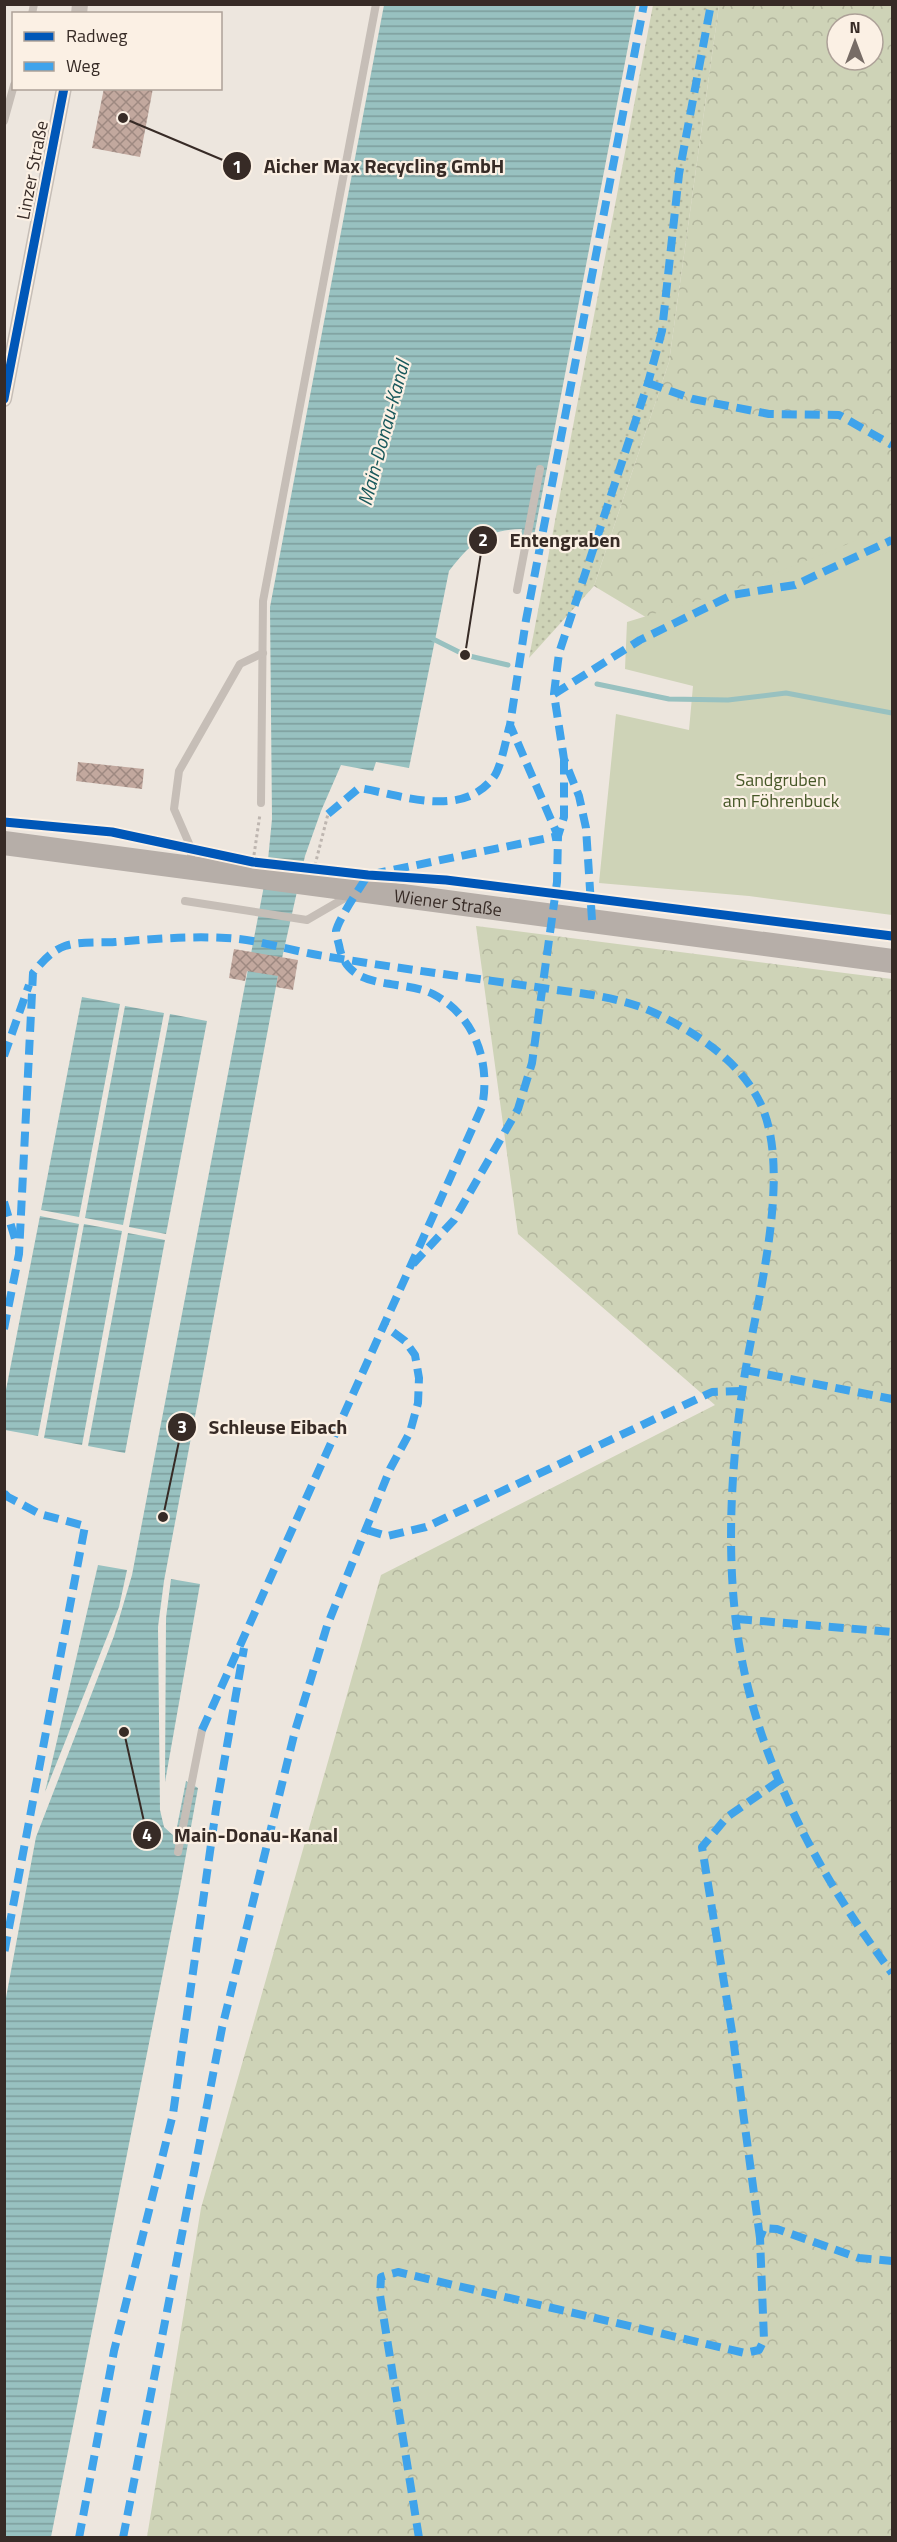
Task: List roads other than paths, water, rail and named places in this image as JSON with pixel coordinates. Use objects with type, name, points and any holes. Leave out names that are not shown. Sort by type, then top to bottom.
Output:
[{"type":"main road","name":"Wiener Straße","points":[[4,843],[190,868],[252,869],[314,877],[358,890],[892,961]]},
{"type":"street","name":"Linzer Straße","points":[[4,399],[64,90]]},
{"type":"lane","points":[[261,803],[263,601],[376,4]]},
{"type":"lane","points":[[4,121],[13,90]]},
{"type":"lane","points":[[517,590],[540,469]]},
{"type":"lane","points":[[190,868],[191,849],[174,809],[179,771],[240,664],[263,653]]},
{"type":"lane","points":[[185,901],[307,920],[358,890]]},
{"type":"lane","points":[[178,1852],[202,1730]]},
{"type":"water","points":[[384,5],[636,5],[533,541],[520,540],[522,529],[488,535],[464,553],[449,571],[409,768],[376,762],[373,771],[341,765],[305,856],[278,976],[164,1581],[158,1627],[160,1810],[164,1827],[175,1837],[186,1781],[198,1788],[51,2537],[5,2538],[5,2003],[36,1837],[114,1636],[132,1575],[267,870],[272,819],[270,607]]},
{"type":"water","points":[[82,997],[120,1004],[79,1217],[41,1210]]},
{"type":"water","points":[[125,1006],[164,1013],[123,1225],[85,1218]]},
{"type":"water","points":[[170,1014],[207,1021],[166,1234],[129,1227]]},
{"type":"water","points":[[40,1216],[79,1224],[38,1436],[5,1430],[4,1400]]},
{"type":"water","points":[[84,1224],[122,1231],[82,1445],[44,1438]]},
{"type":"water","points":[[128,1233],[165,1240],[125,1453],[88,1446]]},
{"type":"water","points":[[98,1565],[127,1570],[119,1607],[45,1792]]},
{"type":"water","points":[[171,1579],[200,1584],[165,1782],[166,1618]]},
{"type":"waterway","points":[[433,639],[465,655],[508,665]]},
{"type":"waterway","points":[[597,684],[669,699],[728,700],[786,693],[892,713]]},
{"type":"place","name":"Aicher Max Recycling GmbH","points":[[123,118]]},
{"type":"place","name":"Entengraben","points":[[465,655]]},
{"type":"place","name":"Schleuse Eibach","points":[[163,1517]]},
{"type":"place","name":"Main-Donau-Kanal","points":[[124,1732]]},
{"type":"park label","name":"Sandgruben am Föhrenbuck","points":[[781,789]]}]
